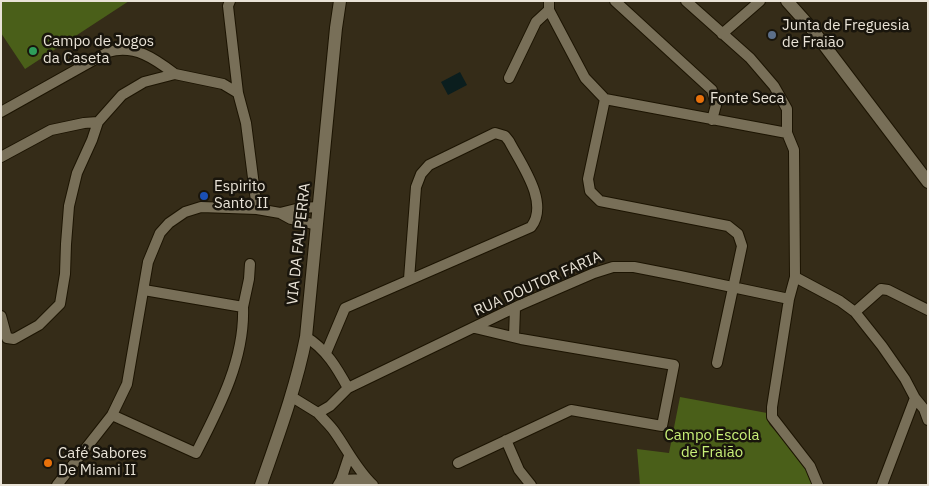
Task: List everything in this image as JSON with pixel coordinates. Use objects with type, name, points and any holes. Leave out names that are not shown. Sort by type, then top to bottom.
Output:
[{"type":"main road","name":"VIA DA FALPERRA","points":[[261,485],[292,397],[300,370],[306,337],[340,1]]},
{"type":"main road","points":[[787,1],[812,29],[928,182]]},
{"type":"street","points":[[230,1],[228,6],[238,93],[246,123],[257,209]]},
{"type":"street","points":[[615,1],[712,90],[716,105],[712,120]]},
{"type":"street","points":[[686,1],[750,58],[774,86],[787,109],[787,133],[794,150],[795,277],[772,407],[772,418],[810,466],[818,485]]},
{"type":"street","points":[[722,34],[760,1]]},
{"type":"street","points":[[509,78],[536,22],[549,6],[585,78],[605,99],[787,133]]},
{"type":"street","points":[[1,112],[108,52],[116,50],[133,50],[143,53],[175,74],[223,84],[238,93]]},
{"type":"street","points":[[1,316],[7,338],[14,339],[39,325],[60,304],[65,274],[70,206],[77,173],[98,122],[122,95],[144,82],[175,74]]},
{"type":"street","points":[[605,99],[588,179],[590,191],[600,200],[728,226],[738,234],[742,246],[717,363]]},
{"type":"street","points":[[1,157],[51,130],[98,122]]},
{"type":"street","points":[[326,353],[345,308],[531,227],[535,221],[538,207],[536,193],[505,136],[495,133],[429,166],[421,174],[416,187],[409,279]]},
{"type":"street","points":[[59,484],[112,415],[127,384],[148,262],[160,233],[169,223],[185,212],[201,207],[257,209],[280,213],[300,222],[317,225]]},
{"type":"street","points":[[280,213],[300,208],[319,207]]},
{"type":"street","points":[[112,415],[196,453],[218,411],[234,368],[244,322],[243,307],[250,264]]},
{"type":"street","name":"RUA DOUTOR FARIA","points":[[318,413],[330,406],[348,388],[515,308],[594,273],[614,267],[634,267],[790,299]]},
{"type":"street","points":[[795,277],[840,301],[855,312],[886,352],[924,409],[928,420]]},
{"type":"street","points":[[855,312],[881,289],[888,290],[928,310]]},
{"type":"street","points":[[144,290],[243,307]]},
{"type":"street","points":[[514,337],[515,308]]},
{"type":"street","points":[[458,463],[571,410],[662,426],[674,365],[514,337],[475,328]]},
{"type":"street","points":[[306,337],[316,343],[326,353],[348,388]]},
{"type":"street","points":[[292,397],[318,413],[334,431],[349,456],[370,482]]},
{"type":"street","points":[[882,485],[915,398]]},
{"type":"street","points":[[506,440],[519,470],[531,485]]},
{"type":"street","points":[[349,456],[340,482],[370,482]]},
{"type":"green space","name":"Campo de Jogos da Caseta","points":[[1,1],[129,1],[25,69],[1,33]]},
{"type":"green space","name":"Campo Escola de Fraião","points":[[680,397],[767,413],[769,424],[808,467],[816,485],[640,485],[637,449],[669,453]]},
{"type":"water","points":[[460,72],[467,85],[448,95],[441,82]]},
{"type":"place","name":"Junta de Freguesia de Fraião","points":[[772,35]]},
{"type":"place","name":"Campo de Jogos da Caseta","points":[[33,51]]},
{"type":"place","name":"Fonte Seca","points":[[700,99]]},
{"type":"place","name":"Espirito Santo II","points":[[204,196]]},
{"type":"place","name":"Café Sabores De Miami II","points":[[48,463]]}]
